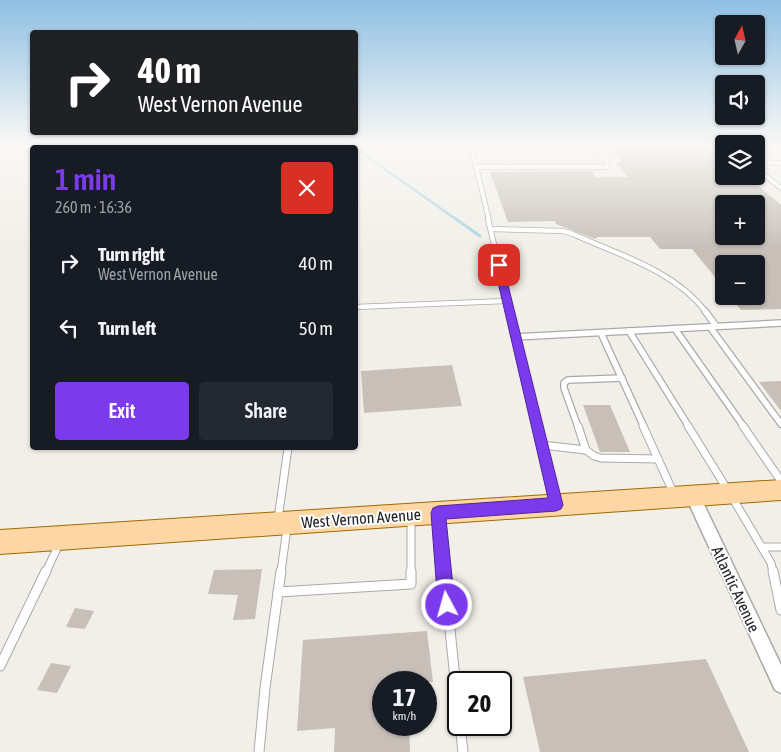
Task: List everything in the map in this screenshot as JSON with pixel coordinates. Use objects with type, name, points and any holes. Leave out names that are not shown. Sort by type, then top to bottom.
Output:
[{"type":"main road","name":"West Vernon Avenue","points":[[0,542],[781,490]]},
{"type":"street","name":"Atlantic Avenue","points":[[684,496],[781,684]]},
{"type":"lane","points":[[479,181],[506,301],[556,505]]},
{"type":"lane","points":[[491,229],[558,231],[572,234],[664,275],[681,286],[695,298],[781,424]]},
{"type":"lane","points":[[358,307],[506,301]]},
{"type":"lane","points":[[515,337],[781,323]]},
{"type":"lane","points":[[675,329],[781,481]]},
{"type":"lane","points":[[629,331],[730,493],[771,563],[780,607]]},
{"type":"lane","points":[[601,333],[658,459],[684,496]]},
{"type":"lane","points":[[586,450],[564,388],[564,383],[568,380],[622,378]]},
{"type":"lane","points":[[542,445],[586,450],[594,456],[601,458],[658,459]]},
{"type":"lane","points":[[259,752],[265,688],[278,592],[288,450]]},
{"type":"lane","points":[[438,513],[454,671]]},
{"type":"lane","points":[[278,592],[411,584],[411,515]]},
{"type":"lane","points":[[0,666],[62,538]]},
{"type":"lane","points":[[762,547],[781,546]]},
{"type":"lane","points":[[461,736],[463,752]]},
{"type":"building","points":[[493,181],[715,181],[715,185],[758,185],[781,205],[781,309],[741,310],[737,305],[765,305],[765,255],[715,255],[715,277],[692,249],[660,249],[650,237],[597,237],[595,239],[556,224],[555,221],[508,222]]},
{"type":"building","points":[[452,365],[462,406],[364,413],[361,371]]},
{"type":"building","points":[[781,381],[781,411],[759,382]]},
{"type":"building","points":[[583,405],[610,405],[630,452],[600,452]]},
{"type":"building","points":[[262,569],[255,619],[233,620],[238,595],[208,594],[214,570]]},
{"type":"building","points":[[75,608],[94,611],[85,629],[66,627]]},
{"type":"building","points":[[427,631],[432,671],[372,671],[372,736],[409,736],[410,752],[334,752],[335,728],[297,731],[303,640]]},
{"type":"building","points":[[706,659],[749,752],[540,752],[523,677]]},
{"type":"building","points":[[51,663],[71,666],[57,693],[37,690]]},
{"type":"waterway","points":[[402,181],[457,220]]},
{"type":"waterway","points":[[456,219],[480,236]]},
{"type":"route","points":[[447,605],[438,513],[556,505],[506,301],[499,265]]}]
